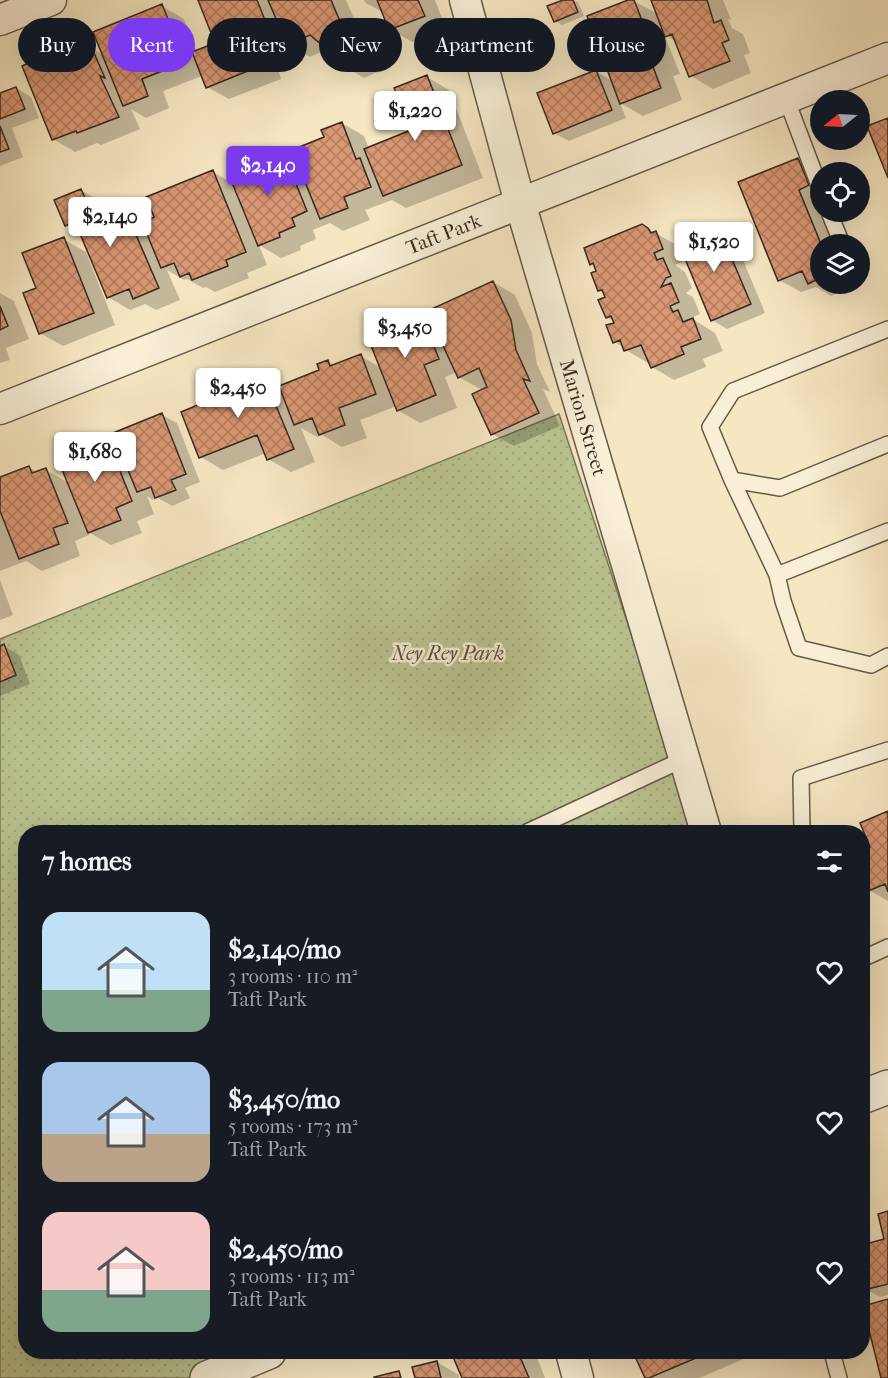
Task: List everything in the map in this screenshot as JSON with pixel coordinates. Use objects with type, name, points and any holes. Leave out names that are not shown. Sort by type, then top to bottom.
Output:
[{"type":"street","points":[[0,20],[51,0]]},
{"type":"street","name":"Marion Street","points":[[465,0],[520,203],[704,825]]},
{"type":"street","name":"Taft Park","points":[[0,409],[888,58]]},
{"type":"street","points":[[207,1378],[252,1359]]},
{"type":"street","points":[[573,1359],[578,1378]]},
{"type":"lane","points":[[786,98],[810,162]]},
{"type":"lane","points":[[888,329],[734,391],[710,427],[732,480],[777,575],[799,648],[871,665],[888,656]]},
{"type":"lane","points":[[732,480],[780,488],[888,444]]},
{"type":"lane","points":[[777,575],[888,531]]},
{"type":"lane","points":[[802,825],[801,778],[888,750]]},
{"type":"lane","points":[[542,825],[684,759]]},
{"type":"lane","points":[[870,954],[888,947]]},
{"type":"lane","points":[[834,1359],[838,1378]]},
{"type":"green space","name":"Ney Rey Park","points":[[559,414],[694,825],[18,825],[18,1359],[252,1359],[207,1378],[0,1378],[0,639]]},
{"type":"building","points":[[198,0],[257,0],[264,18],[207,18],[207,23]]},
{"type":"building","points":[[268,0],[331,0],[339,18],[319,18],[319,43],[310,35],[307,36],[307,18],[276,18]]},
{"type":"building","points":[[377,0],[418,0],[425,16],[414,18],[414,20],[402,25],[402,18],[384,18]]},
{"type":"building","points":[[563,0],[573,0],[578,12],[555,22],[547,6]]},
{"type":"building","points":[[628,0],[634,0],[641,18],[588,18],[587,16]]},
{"type":"building","points":[[651,0],[707,0],[714,23],[721,20],[729,40],[722,43],[730,61],[689,77],[672,34],[666,37],[666,18],[658,18]]},
{"type":"building","points":[[162,4],[168,18],[128,18]]},
{"type":"building","points":[[108,26],[108,69],[96,39],[96,31]]},
{"type":"building","points":[[207,46],[207,72],[245,72],[206,88],[195,60],[195,51]]},
{"type":"building","points":[[96,57],[105,78],[100,76],[119,117],[52,140],[24,72],[96,72]]},
{"type":"building","points":[[109,72],[160,72],[142,79],[148,96],[123,106]]},
{"type":"building","points":[[591,72],[597,72],[612,110],[553,134],[537,93]]},
{"type":"building","points":[[608,72],[655,72],[661,88],[620,104]]},
{"type":"building","points":[[427,75],[462,165],[383,196],[364,149],[411,130],[394,88]]},
{"type":"building","points":[[16,87],[25,109],[0,119],[0,93]]},
{"type":"building","points":[[888,118],[888,178],[870,133],[870,125]]},
{"type":"building","points":[[342,122],[356,159],[360,158],[371,187],[344,197],[348,208],[320,219],[292,150],[324,137],[321,130]]},
{"type":"building","points":[[0,126],[9,149],[0,152]]},
{"type":"building","points":[[283,151],[307,211],[292,218],[295,226],[279,233],[280,237],[258,246],[228,173]]},
{"type":"building","points":[[798,158],[809,185],[799,190],[810,222],[817,234],[810,234],[810,283],[808,284],[802,271],[778,281],[738,182]]},
{"type":"building","points":[[213,170],[246,252],[226,260],[228,266],[192,280],[189,273],[180,277],[174,263],[161,268],[142,222],[154,217],[146,197]]},
{"type":"building","points":[[81,189],[90,209],[95,211],[101,225],[127,214],[159,288],[133,299],[129,289],[107,298],[75,222],[65,226],[54,200]]},
{"type":"building","points":[[642,224],[651,233],[656,231],[663,249],[654,253],[657,260],[663,258],[671,276],[666,278],[661,287],[671,283],[679,302],[670,306],[673,312],[678,310],[683,322],[693,318],[701,339],[681,347],[684,354],[651,368],[641,345],[624,351],[620,340],[613,343],[606,325],[614,323],[611,316],[606,318],[598,300],[605,297],[602,290],[598,291],[591,273],[596,271],[593,263],[590,265],[584,248]]},
{"type":"building","points":[[718,226],[751,304],[711,321],[678,242]]},
{"type":"building","points":[[64,237],[94,313],[39,334],[23,293],[36,288],[22,253]]},
{"type":"building","points":[[493,281],[511,320],[516,350],[530,381],[523,379],[539,413],[491,435],[472,394],[487,387],[479,368],[458,378],[427,311]]},
{"type":"building","points":[[0,306],[8,326],[0,330]]},
{"type":"building","points":[[420,311],[439,359],[424,365],[436,395],[397,411],[366,333]]},
{"type":"building","points":[[361,354],[376,394],[339,408],[345,425],[319,435],[312,418],[294,425],[279,386],[319,370],[317,364],[328,360],[330,366]]},
{"type":"building","points":[[262,372],[294,449],[267,460],[257,435],[199,458],[181,412],[205,402],[203,396]]},
{"type":"building","points":[[162,413],[186,474],[171,480],[176,490],[155,498],[151,487],[137,492],[113,433]]},
{"type":"building","points":[[106,436],[132,501],[116,508],[121,520],[88,533],[56,455]]},
{"type":"building","points":[[29,466],[32,473],[46,468],[68,523],[53,528],[59,544],[19,559],[0,511],[0,477]]},
{"type":"building","points":[[4,644],[16,675],[0,682],[0,646]]},
{"type":"building","points":[[888,811],[888,892],[885,884],[870,890],[870,825],[860,823]]},
{"type":"building","points":[[888,1211],[888,1284],[870,1288],[870,1243],[884,1239],[878,1214]]},
{"type":"building","points":[[888,1299],[888,1378],[881,1378],[870,1334],[870,1304]]},
{"type":"building","points":[[454,1359],[521,1359],[529,1378],[462,1378]]},
{"type":"building","points":[[636,1359],[694,1359],[649,1378],[645,1378]]},
{"type":"building","points":[[437,1361],[441,1378],[415,1378],[412,1367]]},
{"type":"building","points":[[399,1371],[401,1378],[374,1378],[374,1377]]}]
